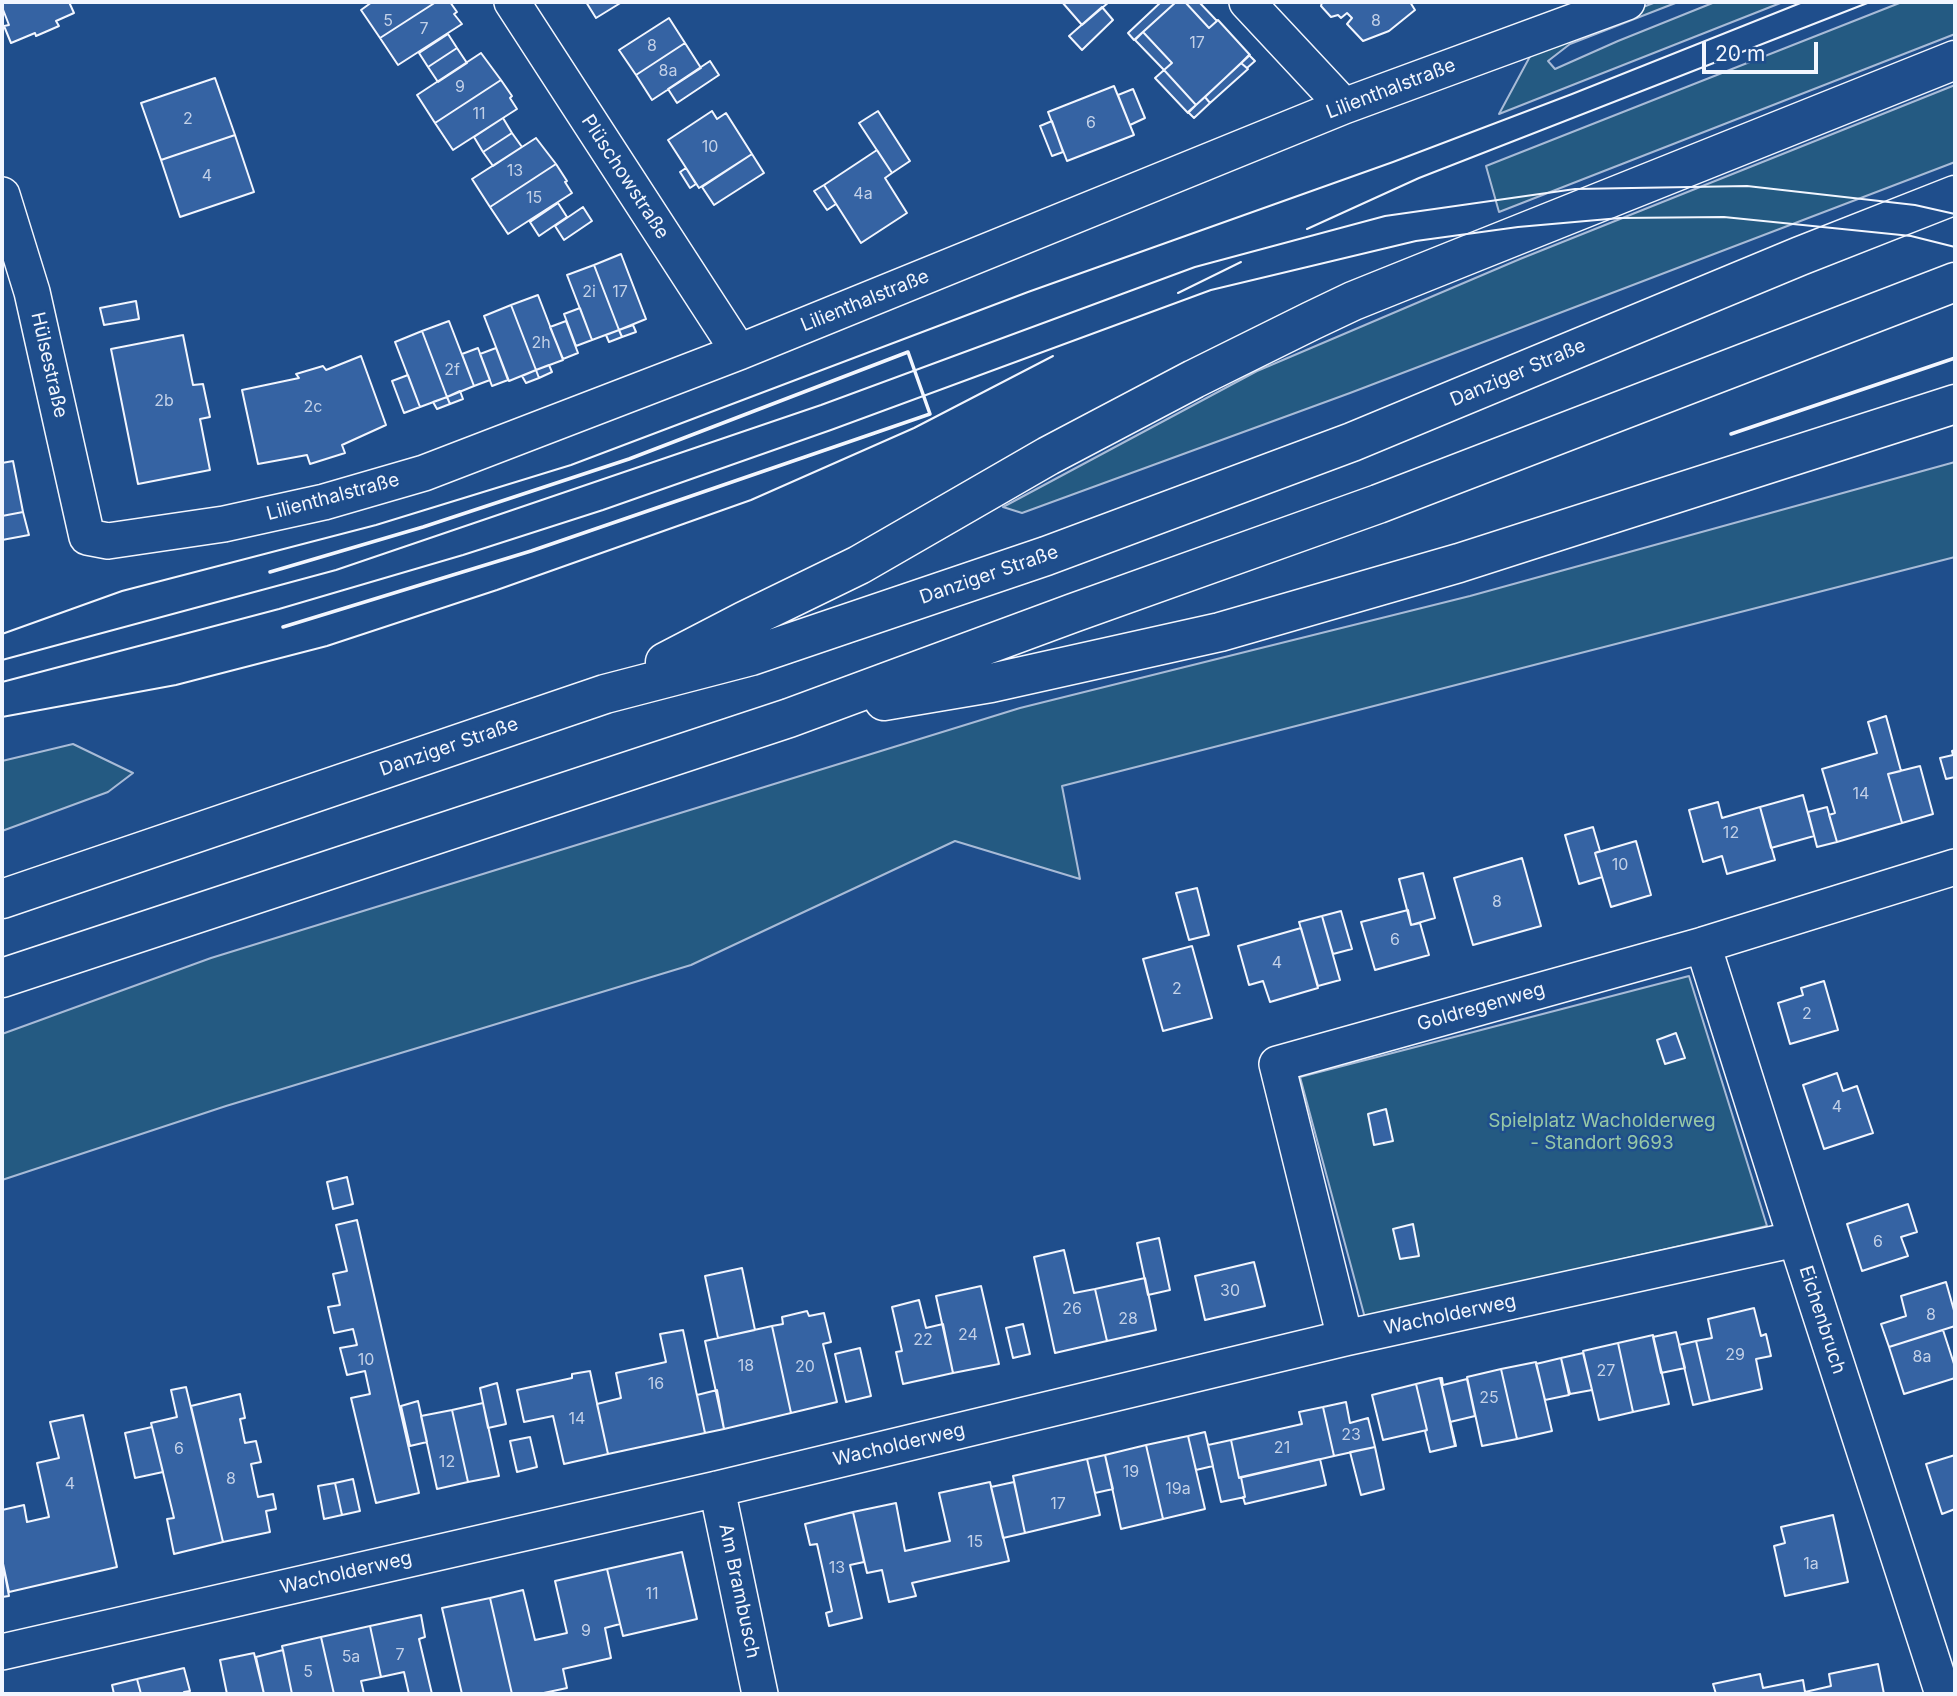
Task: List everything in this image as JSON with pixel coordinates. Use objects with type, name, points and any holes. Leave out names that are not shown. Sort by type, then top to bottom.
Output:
[{"type":"highway","points":[[605,694],[744,621],[859,565],[1048,456],[1194,379],[1353,301],[1955,60]]},
{"type":"highway","name":"Danziger Straße","points":[[2,899],[605,694],[751,656],[1046,556],[1352,442],[1800,256],[1955,195]]},
{"type":"highway","points":[[2,978],[789,718],[1378,504],[1955,282]]},
{"type":"highway","points":[[789,718],[991,683],[1220,632],[1459,563],[1955,404]]},
{"type":"street","name":"Plüschowstraße","points":[[512,2],[739,352]]},
{"type":"street","points":[[1247,2],[1344,106]]},
{"type":"street","name":"Lilienthalstraße","points":[[87,537],[107,541],[224,524],[337,498],[424,473],[739,352],[1344,106],[1627,2]]},
{"type":"street","name":"Hülsestraße","points":[[2,195],[33,292],[87,537]]},
{"type":"street","name":"Goldregenweg","points":[[1345,1338],[1277,1064],[1703,945],[1955,867]]},
{"type":"street","name":"Eichenbruch","points":[[1703,945],[1943,1694]]},
{"type":"street","name":"Wacholderweg","points":[[2,1652],[718,1489],[1345,1338],[1796,1239]]},
{"type":"street","name":"Am Brambusch","points":[[718,1489],[760,1694]]},
{"type":"green space","points":[[1656,2],[1678,2],[1570,44],[1548,61],[1555,69],[1715,2],[1783,2],[1499,114],[1534,49]]},
{"type":"green space","points":[[1902,2],[1955,2],[1955,34],[1499,212],[1486,166]]},
{"type":"green space","points":[[1955,85],[1955,162],[1350,393],[1022,513],[1003,507],[1257,371],[1520,259]]},
{"type":"green space","points":[[1955,462],[1955,557],[1062,786],[1080,879],[955,841],[691,965],[226,1106],[2,1180],[2,1034],[211,958],[1020,708],[1470,596]]},
{"type":"green space","points":[[73,744],[133,773],[108,792],[2,831],[2,761]]},
{"type":"green space","name":"Spielplatz Wacholderweg - Standort 9693","points":[[1689,976],[1767,1226],[1365,1318],[1300,1077]]},
{"type":"building","points":[[2,2],[69,2],[74,13],[56,21],[59,26],[11,43],[4,26],[9,25]]},
{"type":"building","points":[[372,2],[436,2],[380,38],[361,10]]},
{"type":"building","points":[[436,2],[450,2],[457,12],[454,14],[462,24],[398,65],[380,38]]},
{"type":"building","points":[[586,2],[622,2],[596,18]]},
{"type":"building","points":[[1062,2],[1109,2],[1082,25]]},
{"type":"building","points":[[1161,2],[1176,2],[1134,40],[1128,33]]},
{"type":"building","points":[[1176,2],[1185,2],[1209,28],[1218,20],[1250,55],[1196,105],[1164,70],[1172,63],[1143,32]]},
{"type":"building","points":[[1185,2],[1199,2],[1217,21],[1209,28]]},
{"type":"building","points":[[1322,2],[1410,2],[1415,10],[1389,31],[1363,41],[1347,24],[1352,18],[1347,13],[1341,18],[1338,15],[1331,17],[1321,6]]},
{"type":"building","points":[[1102,7],[1113,20],[1082,50],[1069,36]]},
{"type":"building","points":[[669,18],[685,43],[636,75],[619,50]]},
{"type":"building","points":[[1143,32],[1172,63],[1164,70],[1135,40]]},
{"type":"building","points":[[448,34],[457,48],[428,67],[419,53]]},
{"type":"building","points":[[685,43],[701,68],[652,100],[636,75]]},
{"type":"building","points":[[457,48],[467,63],[438,82],[428,67]]},
{"type":"building","points":[[481,53],[501,80],[435,123],[417,95]]},
{"type":"building","points":[[1249,55],[1255,61],[1247,68],[1241,63]]},
{"type":"building","points":[[710,61],[719,75],[677,103],[668,89]]},
{"type":"building","points":[[1241,63],[1248,69],[1210,103],[1205,97]]},
{"type":"building","points":[[1164,70],[1196,105],[1188,113],[1155,78]]},
{"type":"building","points":[[215,78],[235,135],[161,160],[141,103]]},
{"type":"building","points":[[501,80],[517,109],[453,150],[435,123]]},
{"type":"building","points":[[1114,86],[1134,135],[1067,161],[1048,112]]},
{"type":"building","points":[[1133,89],[1145,118],[1130,125],[1118,95]]},
{"type":"building","points":[[1205,97],[1210,103],[1194,118],[1188,112]]},
{"type":"building","points":[[712,111],[717,119],[726,113],[752,154],[699,188],[668,140]]},
{"type":"building","points":[[878,111],[910,161],[892,173],[859,123]]},
{"type":"building","points":[[503,118],[512,133],[483,152],[474,137]]},
{"type":"building","points":[[1052,121],[1063,152],[1052,156],[1040,126]]},
{"type":"building","points":[[512,133],[522,147],[493,166],[483,152]]},
{"type":"building","points":[[235,135],[254,192],[180,217],[161,160]]},
{"type":"building","points":[[536,138],[556,164],[490,207],[472,179]]},
{"type":"building","points":[[877,150],[892,173],[885,178],[907,213],[861,243],[824,185]]},
{"type":"building","points":[[752,154],[764,173],[714,205],[702,187]]},
{"type":"building","points":[[556,164],[572,193],[508,234],[490,207]]},
{"type":"building","points":[[686,168],[696,184],[690,188],[680,172]]},
{"type":"building","points":[[824,185],[836,204],[827,210],[814,191]]},
{"type":"building","points":[[558,203],[567,217],[539,236],[530,222]]},
{"type":"building","points":[[583,207],[592,221],[564,240],[555,226]]},
{"type":"building","points":[[621,254],[646,319],[619,330],[594,265]]},
{"type":"building","points":[[594,265],[619,330],[592,340],[567,275]]},
{"type":"building","points":[[538,295],[563,360],[536,370],[511,305]]},
{"type":"building","points":[[136,301],[139,319],[104,325],[100,308]]},
{"type":"building","points":[[511,305],[536,370],[509,381],[484,316]]},
{"type":"building","points":[[580,308],[592,340],[576,346],[564,314]]},
{"type":"building","points":[[449,321],[474,386],[447,397],[422,331]]},
{"type":"building","points":[[566,321],[578,353],[563,359],[550,327]]},
{"type":"building","points":[[633,325],[636,332],[622,337],[619,330]]},
{"type":"building","points":[[619,330],[622,337],[609,342],[606,335]]},
{"type":"building","points":[[422,331],[447,397],[420,407],[395,342]]},
{"type":"building","points":[[183,335],[193,385],[203,384],[210,417],[200,419],[210,470],[138,484],[111,349]]},
{"type":"building","points":[[478,348],[490,380],[474,386],[462,354]]},
{"type":"building","points":[[496,348],[508,380],[492,386],[480,354]]},
{"type":"building","points":[[361,356],[386,425],[342,445],[345,453],[310,464],[307,455],[258,464],[242,390],[299,378],[296,374],[323,366],[326,370]]},
{"type":"building","points":[[549,365],[552,372],[539,378],[536,370]]},
{"type":"building","points":[[536,370],[539,378],[526,383],[522,376]]},
{"type":"building","points":[[408,375],[420,407],[404,413],[392,381]]},
{"type":"building","points":[[460,391],[463,399],[450,404],[447,397]]},
{"type":"building","points":[[447,397],[450,404],[437,409],[433,402]]},
{"type":"building","points":[[13,461],[23,512],[2,516],[2,463]]},
{"type":"building","points":[[23,512],[29,535],[2,540],[2,516]]},
{"type":"building","points":[[1886,716],[1901,771],[1888,774],[1902,823],[1837,842],[1829,815],[1835,813],[1822,769],[1877,753],[1868,722]]},
{"type":"building","points":[[1955,750],[1955,777],[1946,779],[1940,758],[1953,755],[1952,751]]},
{"type":"building","points":[[1920,766],[1933,814],[1902,823],[1888,774]]},
{"type":"building","points":[[1803,795],[1814,836],[1771,848],[1760,807]]},
{"type":"building","points":[[1718,802],[1722,818],[1760,807],[1775,860],[1727,874],[1722,856],[1703,862],[1689,810]]},
{"type":"building","points":[[1827,807],[1837,842],[1817,847],[1808,812]]},
{"type":"building","points":[[1593,827],[1600,851],[1595,853],[1602,877],[1579,884],[1565,835]]},
{"type":"building","points":[[1636,841],[1651,895],[1611,907],[1595,853]]},
{"type":"building","points":[[1522,858],[1541,926],[1473,945],[1454,878]]},
{"type":"building","points":[[1423,873],[1435,918],[1411,925],[1399,879]]},
{"type":"building","points":[[1197,888],[1209,935],[1189,940],[1176,893]]},
{"type":"building","points":[[1408,910],[1411,925],[1420,923],[1429,955],[1375,970],[1361,922]]},
{"type":"building","points":[[1341,911],[1352,949],[1333,954],[1322,916]]},
{"type":"building","points":[[1322,916],[1340,980],[1318,986],[1299,922]]},
{"type":"building","points":[[1301,928],[1318,988],[1270,1002],[1263,981],[1249,985],[1238,946]]},
{"type":"building","points":[[1192,946],[1212,1018],[1163,1031],[1143,959]]},
{"type":"building","points":[[1824,981],[1838,1030],[1790,1044],[1778,1003],[1803,995],[1801,988]]},
{"type":"building","points":[[1676,1033],[1685,1058],[1665,1064],[1657,1040]]},
{"type":"building","points":[[1837,1073],[1843,1091],[1857,1086],[1873,1133],[1824,1149],[1803,1085]]},
{"type":"building","points":[[1386,1109],[1393,1141],[1374,1145],[1368,1114]]},
{"type":"building","points":[[347,1177],[353,1204],[333,1209],[327,1182]]},
{"type":"building","points":[[1908,1204],[1917,1232],[1901,1237],[1908,1256],[1862,1271],[1847,1224]]},
{"type":"building","points":[[357,1220],[419,1493],[376,1503],[351,1398],[370,1394],[365,1371],[347,1375],[340,1348],[357,1345],[353,1329],[334,1333],[328,1307],[340,1305],[333,1274],[347,1271],[336,1225]]},
{"type":"building","points":[[1413,1224],[1419,1256],[1400,1259],[1393,1229]]},
{"type":"building","points":[[1159,1238],[1170,1290],[1148,1295],[1137,1243]]},
{"type":"building","points":[[1064,1250],[1074,1293],[1095,1289],[1107,1341],[1055,1353],[1034,1257]]},
{"type":"building","points":[[1254,1262],[1265,1306],[1205,1320],[1195,1276]]},
{"type":"building","points":[[742,1268],[755,1330],[718,1338],[705,1276]]},
{"type":"building","points":[[1145,1278],[1156,1330],[1107,1341],[1095,1289]]},
{"type":"building","points":[[1946,1282],[1955,1314],[1955,1326],[1889,1347],[1881,1324],[1906,1316],[1901,1296]]},
{"type":"building","points":[[981,1286],[999,1364],[953,1373],[936,1296]]},
{"type":"building","points":[[919,1300],[926,1328],[943,1324],[953,1373],[903,1384],[896,1352],[902,1351],[892,1307]]},
{"type":"building","points":[[1754,1308],[1761,1336],[1766,1334],[1771,1356],[1756,1359],[1762,1389],[1710,1401],[1696,1341],[1712,1338],[1708,1319]]},
{"type":"building","points":[[807,1311],[809,1316],[824,1313],[831,1342],[823,1344],[837,1402],[791,1413],[772,1326],[783,1324],[782,1317]]},
{"type":"building","points":[[1023,1324],[1030,1354],[1013,1358],[1006,1328]]},
{"type":"building","points":[[772,1326],[791,1413],[724,1429],[705,1341]]},
{"type":"building","points":[[683,1330],[705,1433],[608,1454],[597,1404],[621,1398],[616,1373],[666,1362],[660,1334]]},
{"type":"building","points":[[1943,1330],[1955,1367],[1955,1378],[1904,1394],[1889,1347]]},
{"type":"building","points":[[1676,1332],[1685,1368],[1661,1373],[1653,1337]]},
{"type":"building","points":[[1653,1335],[1669,1404],[1633,1412],[1618,1343]]},
{"type":"building","points":[[1696,1341],[1710,1401],[1693,1405],[1679,1345]]},
{"type":"building","points":[[1618,1343],[1633,1412],[1599,1420],[1583,1351]]},
{"type":"building","points":[[860,1348],[871,1396],[846,1402],[835,1354]]},
{"type":"building","points":[[1583,1353],[1592,1390],[1570,1394],[1561,1358]]},
{"type":"building","points":[[1561,1358],[1569,1395],[1545,1400],[1536,1364]]},
{"type":"building","points":[[1536,1362],[1552,1431],[1517,1439],[1501,1369]]},
{"type":"building","points":[[1501,1369],[1517,1439],[1482,1446],[1467,1377]]},
{"type":"building","points":[[590,1371],[608,1454],[564,1464],[553,1416],[524,1422],[517,1390],[572,1378],[572,1374]]},
{"type":"building","points":[[1440,1378],[1455,1446],[1430,1452],[1416,1384]]},
{"type":"building","points":[[1440,1378],[1443,1385],[1467,1379],[1475,1416],[1450,1422]]},
{"type":"building","points":[[497,1383],[506,1424],[488,1428],[480,1388]]},
{"type":"building","points":[[1416,1384],[1427,1430],[1383,1440],[1372,1395]]},
{"type":"building","points":[[186,1387],[223,1542],[174,1554],[167,1519],[174,1518],[151,1423],[177,1417],[171,1390]]},
{"type":"building","points":[[717,1390],[724,1429],[705,1433],[697,1395]]},
{"type":"building","points":[[240,1394],[245,1418],[240,1419],[245,1443],[256,1441],[261,1462],[251,1464],[258,1497],[273,1494],[276,1509],[266,1511],[270,1532],[223,1542],[191,1406]]},
{"type":"building","points":[[418,1401],[427,1442],[410,1446],[401,1406]]},
{"type":"building","points":[[1346,1402],[1350,1423],[1368,1418],[1375,1447],[1334,1456],[1323,1407]]},
{"type":"building","points":[[483,1403],[499,1476],[468,1482],[452,1410]]},
{"type":"building","points":[[1323,1407],[1334,1456],[1239,1478],[1231,1440],[1302,1424],[1299,1412]]},
{"type":"building","points":[[452,1410],[468,1482],[437,1489],[421,1416]]},
{"type":"building","points":[[83,1415],[117,1567],[9,1592],[2,1559],[2,1510],[24,1505],[27,1522],[49,1517],[37,1463],[59,1458],[50,1422]]},
{"type":"building","points":[[152,1427],[163,1472],[135,1478],[125,1433]]},
{"type":"building","points":[[1205,1432],[1213,1466],[1196,1470],[1188,1436]]},
{"type":"building","points":[[1188,1436],[1205,1509],[1163,1519],[1146,1445]]},
{"type":"building","points":[[530,1437],[537,1467],[517,1472],[510,1441]]},
{"type":"building","points":[[1231,1440],[1245,1497],[1221,1502],[1208,1445]]},
{"type":"building","points":[[1146,1445],[1163,1519],[1121,1529],[1105,1455]]},
{"type":"building","points":[[1375,1447],[1384,1489],[1361,1495],[1350,1452]]},
{"type":"building","points":[[1105,1455],[1113,1489],[1095,1493],[1087,1459]]},
{"type":"building","points":[[1955,1455],[1955,1509],[1942,1514],[1926,1464]]},
{"type":"building","points":[[1087,1459],[1100,1515],[1025,1533],[1013,1476]]},
{"type":"building","points":[[1320,1459],[1326,1485],[1245,1504],[1241,1477]]},
{"type":"building","points":[[353,1479],[360,1511],[342,1515],[335,1483]]},
{"type":"building","points":[[990,1482],[1009,1561],[912,1583],[916,1596],[889,1602],[882,1570],[867,1573],[853,1512],[896,1503],[905,1551],[950,1541],[939,1493]]},
{"type":"building","points":[[1014,1482],[1025,1533],[1003,1538],[991,1487]]},
{"type":"building","points":[[335,1483],[342,1515],[324,1519],[318,1486]]},
{"type":"building","points":[[853,1512],[864,1562],[850,1565],[862,1618],[829,1626],[826,1613],[832,1611],[817,1544],[810,1545],[805,1524]]},
{"type":"building","points":[[1833,1515],[1848,1582],[1785,1596],[1774,1546],[1785,1543],[1781,1527]]},
{"type":"building","points":[[682,1552],[697,1619],[623,1636],[607,1569]]},
{"type":"building","points":[[2,1559],[9,1596],[2,1597]]},
{"type":"building","points":[[607,1569],[620,1624],[605,1628],[611,1658],[563,1669],[567,1688],[539,1694],[512,1694],[490,1598],[523,1590],[535,1640],[567,1633],[555,1581]]},
{"type":"building","points":[[490,1598],[512,1694],[462,1694],[442,1608]]},
{"type":"building","points":[[421,1615],[425,1637],[419,1639],[432,1694],[409,1694],[404,1672],[381,1677],[370,1626]]},
{"type":"building","points":[[370,1626],[381,1677],[361,1681],[364,1694],[334,1694],[321,1637]]},
{"type":"building","points":[[321,1637],[334,1694],[292,1694],[282,1646]]},
{"type":"building","points":[[283,1650],[292,1694],[264,1694],[256,1657]]},
{"type":"building","points":[[254,1653],[264,1694],[227,1694],[220,1660]]},
{"type":"building","points":[[1878,1664],[1884,1694],[1716,1694],[1713,1684],[1760,1674],[1763,1688],[1803,1680],[1805,1692],[1831,1686],[1829,1674]]},
{"type":"building","points":[[184,1668],[190,1691],[184,1694],[141,1694],[137,1679]]},
{"type":"building","points":[[137,1679],[141,1694],[114,1694],[112,1685]]},
{"type":"tram line","points":[[2,634],[122,591],[376,525],[571,465],[1028,292],[1393,162],[1803,2]]},
{"type":"tram line","points":[[1307,229],[1419,178],[1870,2]]},
{"type":"tram line","points":[[2,660],[336,570],[821,405],[1195,267],[1385,216],[1575,189],[1747,186],[1915,205],[1955,214]]},
{"type":"tram line","points":[[2,682],[279,609],[463,555],[603,510],[831,430],[1211,290],[1416,241],[1518,227],[1620,218],[1724,217],[1911,236],[1955,247]]},
{"type":"tram line","points":[[1178,293],[1241,262]]},
{"type":"tram line","points":[[2,717],[176,685],[327,646],[497,590],[751,500],[914,428],[1053,356]]},
{"type":"wall","points":[[270,572],[423,527],[629,459],[908,352],[930,414],[531,551],[283,627]]},
{"type":"wall","points":[[1731,434],[1955,358]]}]
